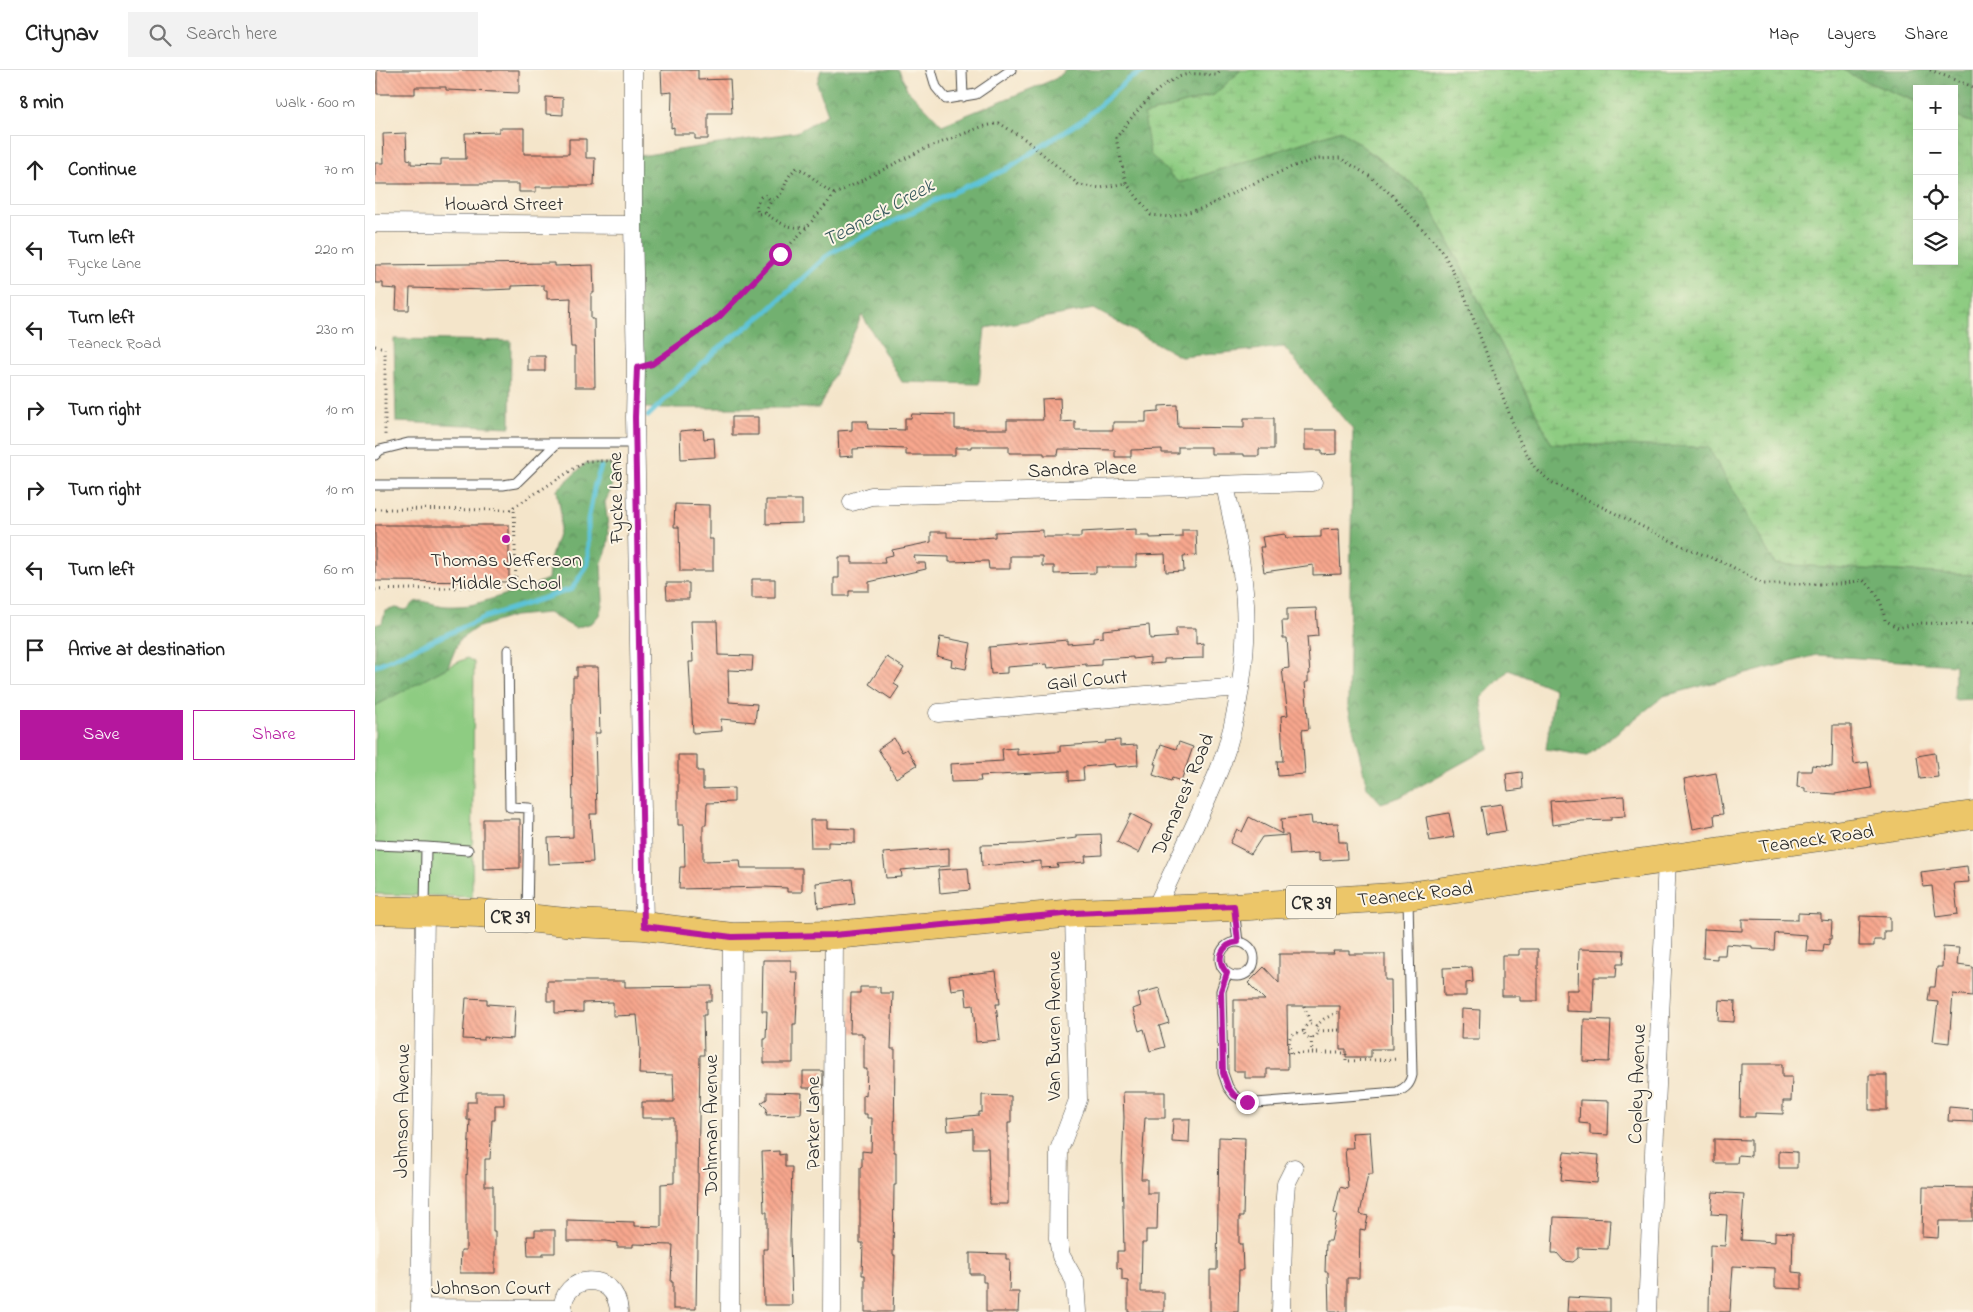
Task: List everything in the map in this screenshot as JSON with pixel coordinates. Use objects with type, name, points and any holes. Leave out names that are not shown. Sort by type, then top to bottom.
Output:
[{"type":"main road","name":"Teaneck Road","points":[[375,910],[479,913],[575,923],[644,926],[732,937],[834,935],[1074,913],[1408,896],[1973,815]]},
{"type":"street","name":"Fycke Lane","points":[[633,70],[633,225],[637,368],[636,443],[644,926]]},
{"type":"street","name":"Howard Street","points":[[375,223],[633,225]]},
{"type":"street","name":"Sandra Place","points":[[853,502],[871,496],[1313,482]]},
{"type":"street","name":"Demarest Road","points":[[1155,910],[1221,765],[1231,732],[1239,687],[1245,649],[1245,604],[1241,566],[1225,485]]},
{"type":"street","name":"Gail Court","points":[[938,713],[1239,687]]},
{"type":"street","name":"Copley Avenue","points":[[1647,1312],[1667,859]]},
{"type":"street","name":"Johnson Avenue","points":[[419,1310],[425,911]]},
{"type":"street","name":"Van Buren Avenue","points":[[1074,913],[1078,1100],[1059,1150],[1058,1239],[1061,1256],[1075,1281],[1077,1312]]},
{"type":"street","name":"Parker Lane","points":[[832,1312],[834,935]]},
{"type":"street","name":"Dohrman Avenue","points":[[730,1312],[732,937]]},
{"type":"street","points":[[1281,1312],[1283,1209],[1286,1184],[1294,1168]]},
{"type":"street","points":[[563,1310],[564,1300],[575,1285],[583,1281],[593,1280],[609,1287],[615,1294],[619,1303],[619,1312]]},
{"type":"street","name":"Johnson Court","points":[[419,1310],[563,1310]]},
{"type":"lane","points":[[931,70],[936,87],[946,99],[976,94],[1011,70]]},
{"type":"lane","points":[[962,70],[963,97]]},
{"type":"lane","points":[[375,454],[380,450],[408,443],[636,443]]},
{"type":"lane","points":[[375,484],[503,485],[516,483],[556,444]]},
{"type":"lane","points":[[508,650],[510,807],[529,808],[527,918]]},
{"type":"lane","points":[[375,845],[469,850]]},
{"type":"lane","points":[[425,911],[426,848]]},
{"type":"lane","points":[[1227,973],[1221,991],[1223,1073],[1228,1087],[1241,1100],[1256,1103],[1397,1092],[1409,1085],[1413,1075],[1408,896]]},
{"type":"lane","points":[[1234,906],[1238,942]]},
{"type":"lane","points":[[1238,942],[1243,944],[1251,951],[1253,962],[1251,968],[1243,975],[1237,976],[1227,973],[1221,964],[1221,954],[1227,945],[1238,942]]},
{"type":"path","points":[[1221,70],[1217,75],[1189,74],[1154,92],[1116,138],[1126,182],[1151,215],[1169,217],[1204,208],[1243,188],[1294,166],[1317,158],[1340,158],[1371,177],[1393,196],[1443,252],[1464,294],[1520,442],[1535,468],[1551,482],[1686,548],[1727,564],[1763,584],[1841,584],[1863,580],[1875,589],[1883,607],[1885,620],[1898,628],[1919,623],[1973,624]]},
{"type":"path","points":[[1931,70],[1973,87]]},
{"type":"path","points":[[637,368],[652,364],[719,317],[807,226],[835,194],[922,150],[981,127],[999,123],[1026,140],[1079,185],[1101,188],[1126,182]]},
{"type":"path","points":[[765,213],[771,201],[779,197],[791,172],[797,168],[835,194]]},
{"type":"path","points":[[771,201],[766,195],[761,197],[756,205],[758,214],[765,213],[793,228],[807,226]]},
{"type":"path","points":[[375,346],[384,348],[385,354],[385,435]]},
{"type":"path","points":[[375,590],[516,586],[515,507],[586,461],[613,462],[617,458]]},
{"type":"path","points":[[375,509],[515,510]]},
{"type":"path","points":[[1304,1006],[1311,1024]]},
{"type":"path","points":[[1316,1026],[1325,1019],[1340,1012]]},
{"type":"path","points":[[1311,1024],[1316,1026],[1319,1031],[1315,1038],[1307,1038],[1304,1028],[1311,1024]]},
{"type":"path","points":[[1319,1031],[1340,1030]]},
{"type":"path","points":[[1304,1031],[1291,1035],[1289,1053],[1346,1053],[1346,1061],[1412,1058]]},
{"type":"path","points":[[1311,1038],[1312,1053]]},
{"type":"green space","points":[[821,70],[899,70],[907,89],[942,125],[1055,79],[1067,70],[1241,70],[1214,95],[1144,115],[1179,183],[1341,130],[1424,193],[1552,444],[1708,447],[1775,564],[1973,575],[1973,699],[1954,700],[1955,665],[1817,655],[1664,696],[1587,756],[1546,749],[1555,689],[1509,670],[1481,698],[1489,748],[1400,797],[1381,803],[1367,787],[1348,706],[1353,430],[1284,347],[1181,357],[1094,309],[985,328],[979,384],[902,382],[862,315],[819,408],[635,408],[633,157],[797,132],[828,114],[817,83]]},
{"type":"green space","points":[[1241,70],[1844,70],[1852,76],[1913,100],[1913,265],[1958,265],[1958,117],[1973,123],[1973,575],[1775,564],[1708,447],[1552,444],[1424,193],[1341,130],[1179,183],[1150,154],[1144,115],[1214,95]]},
{"type":"green space","points":[[1844,70],[1973,70],[1973,123],[1958,117],[1958,85],[1913,85],[1913,100],[1852,76]]},
{"type":"green space","points":[[394,339],[511,341],[510,427],[396,422]]},
{"type":"green space","points":[[586,463],[609,464],[615,469],[610,492],[605,502],[609,533],[607,549],[601,565],[603,600],[599,615],[592,623],[575,628],[548,613],[514,616],[476,628],[459,640],[448,667],[375,706],[375,625],[382,623],[385,611],[396,608],[406,610],[418,601],[446,606],[476,604],[516,592],[531,591],[536,584],[548,579],[550,560],[560,527],[561,514],[557,490]]},
{"type":"green space","points":[[467,658],[474,662],[472,897],[375,894],[375,706],[433,674]]},
{"type":"building","points":[[377,70],[519,70],[519,93],[446,90],[446,87],[415,87],[415,94],[377,94]]},
{"type":"building","points":[[661,70],[698,70],[698,80],[730,79],[732,113],[708,113],[708,139],[695,139],[695,134],[674,134],[674,127],[671,128],[672,92],[662,93]]},
{"type":"building","points":[[546,97],[563,98],[563,115],[546,114]]},
{"type":"building","points":[[499,128],[524,128],[524,154],[569,154],[569,139],[586,139],[586,158],[595,158],[594,186],[536,187],[536,192],[519,192],[519,184],[375,184],[375,163],[384,163],[383,134],[406,133],[407,159],[411,160],[411,164],[441,165],[441,159],[466,159],[465,133],[499,132]]},
{"type":"building","points":[[555,263],[555,266],[593,265],[594,293],[591,293],[591,319],[594,319],[595,387],[575,387],[575,347],[571,347],[570,330],[571,298],[547,299],[547,290],[544,290],[544,285],[512,286],[512,289],[488,290],[410,288],[409,310],[396,310],[397,289],[383,288],[383,283],[375,283],[375,265]]},
{"type":"building","points":[[528,356],[545,356],[545,371],[528,371]]},
{"type":"building","points":[[1060,398],[1061,422],[1075,421],[1075,430],[1113,430],[1113,422],[1146,422],[1146,412],[1159,411],[1159,406],[1177,405],[1178,427],[1244,428],[1244,418],[1274,418],[1274,449],[1259,449],[1259,456],[1244,456],[1244,454],[1211,454],[1211,447],[1178,447],[1178,453],[1162,453],[1162,449],[1131,450],[1131,457],[1115,457],[1115,450],[1059,449],[1058,455],[1044,455],[1044,453],[1009,453],[1009,446],[971,446],[971,448],[955,448],[955,455],[906,455],[906,449],[878,448],[853,449],[853,456],[839,457],[838,431],[852,430],[852,421],[867,421],[868,429],[905,430],[905,418],[911,418],[912,414],[955,415],[955,429],[1007,429],[1007,420],[1043,420],[1042,399]]},
{"type":"building","points":[[732,417],[758,417],[758,435],[732,435]]},
{"type":"building","points":[[703,429],[704,439],[714,438],[715,457],[681,459],[680,431]]},
{"type":"building","points":[[1305,430],[1336,430],[1336,454],[1322,455],[1322,450],[1305,450]]},
{"type":"building","points":[[766,500],[802,500],[802,523],[766,524]]},
{"type":"building","points":[[675,504],[709,505],[709,539],[713,539],[713,571],[680,571],[679,527],[674,527]]},
{"type":"building","points":[[375,525],[509,525],[509,582],[375,581]]},
{"type":"building","points":[[1136,529],[1136,536],[1150,536],[1150,538],[1182,537],[1182,530],[1196,530],[1197,555],[1183,556],[1184,571],[1166,572],[1165,554],[1136,555],[1136,567],[1096,567],[1096,573],[1054,574],[1054,566],[1042,566],[1042,556],[1010,556],[1010,569],[989,569],[988,561],[949,562],[949,557],[914,556],[916,563],[925,563],[926,569],[869,582],[869,591],[849,591],[849,596],[834,596],[834,578],[839,578],[839,557],[852,557],[852,563],[885,563],[884,557],[893,555],[892,550],[931,542],[931,532],[947,532],[947,537],[980,538],[995,537],[995,532],[1043,530],[1043,537],[1081,537],[1081,532]]},
{"type":"building","points":[[1339,529],[1341,574],[1313,575],[1313,565],[1264,572],[1260,547],[1264,547],[1262,537],[1285,534],[1286,538],[1321,537],[1321,530]]},
{"type":"building","points":[[752,579],[775,579],[775,598],[752,598]]},
{"type":"building","points":[[666,583],[689,583],[689,599],[667,599]]},
{"type":"building","points":[[1316,608],[1318,636],[1307,637],[1310,674],[1308,674],[1308,682],[1305,682],[1309,729],[1302,730],[1305,774],[1278,776],[1277,761],[1283,761],[1281,716],[1288,715],[1282,669],[1289,668],[1287,638],[1283,638],[1282,621],[1287,621],[1287,609]]},
{"type":"building","points":[[691,621],[717,621],[718,655],[753,656],[752,671],[728,670],[729,702],[757,704],[755,722],[721,719],[722,731],[693,733],[689,662],[693,662]]},
{"type":"building","points":[[1149,625],[1150,639],[1176,637],[1176,628],[1196,628],[1196,644],[1203,643],[1203,658],[1164,659],[1164,663],[1150,664],[1150,657],[1101,659],[1101,665],[1086,666],[1086,664],[1048,668],[1047,664],[1007,667],[1007,673],[991,674],[989,647],[1067,640],[1067,644],[1093,642],[1093,638],[1103,637],[1103,630]]},
{"type":"building","points":[[940,637],[971,643],[966,669],[951,666],[952,660],[937,656]]},
{"type":"building","points":[[887,657],[904,668],[894,684],[899,687],[891,699],[869,684]]},
{"type":"building","points":[[577,667],[598,667],[600,733],[595,733],[597,814],[590,814],[593,862],[549,864],[548,838],[573,837],[572,697],[573,677],[577,677]]},
{"type":"building","points":[[1833,725],[1851,725],[1854,764],[1868,762],[1872,788],[1835,794],[1805,792],[1805,788],[1797,787],[1798,771],[1811,771],[1812,765],[1832,767]]},
{"type":"building","points":[[894,738],[902,752],[907,749],[917,765],[896,778],[878,749]]},
{"type":"building","points":[[1120,740],[1120,746],[1137,745],[1138,765],[1115,767],[1114,764],[1083,767],[1084,780],[1069,781],[1069,771],[980,776],[981,781],[951,782],[950,764],[1003,761],[1002,749],[1017,748],[1017,755],[1060,752],[1060,746],[1106,743],[1105,741]]},
{"type":"building","points":[[1179,742],[1193,747],[1181,781],[1172,778],[1171,781],[1153,775],[1156,764],[1154,764],[1161,744],[1176,749]]},
{"type":"building","points":[[1935,753],[1938,777],[1920,779],[1917,756]]},
{"type":"building","points":[[678,755],[697,755],[697,771],[703,771],[703,789],[734,788],[734,802],[707,803],[706,825],[703,825],[703,861],[740,860],[741,868],[802,868],[802,892],[787,892],[787,888],[765,887],[679,889],[680,867],[685,867],[684,825],[678,825]]},
{"type":"building","points":[[1522,772],[1523,789],[1508,791],[1506,774]]},
{"type":"building","points":[[1716,773],[1723,814],[1714,815],[1715,825],[1693,829],[1684,779]]},
{"type":"building","points":[[1624,796],[1625,816],[1611,817],[1611,820],[1552,825],[1550,801]]},
{"type":"building","points":[[1501,804],[1506,831],[1486,834],[1481,807]]},
{"type":"building","points":[[1449,813],[1454,837],[1430,841],[1426,817]]},
{"type":"building","points":[[1131,814],[1152,825],[1139,853],[1117,842]]},
{"type":"building","points":[[1311,816],[1312,824],[1338,823],[1339,842],[1346,842],[1347,859],[1319,861],[1319,853],[1290,855],[1288,835],[1262,837],[1251,854],[1230,843],[1237,829],[1242,832],[1249,817],[1282,834],[1281,819]]},
{"type":"building","points":[[483,819],[520,819],[520,868],[483,869]]},
{"type":"building","points":[[810,820],[827,820],[827,828],[855,829],[855,843],[828,842],[828,848],[811,848]]},
{"type":"building","points":[[1101,834],[1102,855],[1085,856],[1086,862],[1057,864],[1058,867],[1041,868],[1041,861],[982,866],[981,845],[1024,844],[1077,838],[1077,835]]},
{"type":"building","points":[[949,848],[949,866],[901,870],[902,877],[886,878],[883,853]]},
{"type":"building","points":[[1967,866],[1969,882],[1954,883],[1958,914],[1936,917],[1932,886],[1923,887],[1921,872]]},
{"type":"building","points":[[968,868],[970,890],[940,893],[938,870]]},
{"type":"building","points":[[852,879],[855,904],[818,908],[816,883]]},
{"type":"building","points":[[1798,913],[1821,914],[1821,920],[1832,921],[1831,939],[1829,939],[1829,945],[1824,944],[1823,952],[1806,951],[1807,935],[1779,933],[1775,934],[1774,950],[1752,949],[1752,946],[1726,944],[1725,955],[1717,955],[1717,959],[1703,958],[1704,929],[1742,931],[1742,919],[1798,920]]},
{"type":"building","points":[[1860,916],[1890,917],[1890,931],[1884,931],[1884,940],[1874,940],[1874,946],[1859,946]]},
{"type":"building","points":[[1943,947],[1959,948],[1957,965],[1973,967],[1973,996],[1953,994],[1949,1043],[1933,1041],[1938,1002],[1928,1001],[1930,987],[1935,987],[1937,967],[1942,967]]},
{"type":"building","points":[[1519,949],[1538,949],[1538,1001],[1520,1001],[1520,996],[1502,996],[1502,955],[1519,955]]},
{"type":"building","points":[[1579,949],[1624,950],[1623,964],[1617,964],[1616,977],[1594,977],[1593,1012],[1566,1011],[1566,990],[1578,990]]},
{"type":"building","points":[[1333,951],[1349,951],[1349,954],[1385,954],[1385,980],[1391,980],[1392,1049],[1371,1049],[1371,1057],[1346,1057],[1346,1049],[1340,1049],[1340,1006],[1287,1006],[1288,1069],[1267,1069],[1267,1078],[1245,1078],[1245,1071],[1234,1071],[1234,1000],[1265,1000],[1248,983],[1264,967],[1279,983],[1279,954],[1334,954]]},
{"type":"building","points":[[763,960],[791,960],[791,972],[798,972],[796,1024],[793,1024],[793,1063],[764,1063],[767,1011],[762,1011]]},
{"type":"building","points":[[1472,967],[1473,982],[1466,983],[1466,996],[1444,996],[1443,968]]},
{"type":"building","points":[[996,971],[1000,1004],[996,1004],[1000,1040],[976,1042],[973,1005],[967,1006],[965,988],[951,990],[949,976]]},
{"type":"building","points":[[547,981],[625,981],[625,987],[712,986],[712,1001],[706,1001],[706,1015],[703,1015],[704,1055],[700,1055],[696,1309],[673,1309],[673,1282],[671,1282],[673,1245],[633,1244],[633,1247],[617,1247],[617,1243],[606,1241],[567,1241],[567,1220],[634,1222],[634,1226],[661,1227],[661,1184],[674,1183],[674,1118],[642,1118],[642,1102],[674,1102],[673,1075],[639,1074],[640,1048],[637,1015],[613,1016],[613,1002],[583,1003],[583,1012],[555,1013],[555,1001],[547,1001]]},
{"type":"building","points":[[860,987],[880,987],[880,993],[893,993],[891,1049],[895,1049],[894,1152],[896,1152],[896,1185],[894,1185],[893,1255],[895,1255],[893,1312],[865,1312],[865,1275],[862,1275],[863,1243],[860,1243],[860,1167],[862,1167],[862,1151],[871,1152],[872,1118],[867,1118],[867,1114],[863,1114],[863,1095],[866,1096],[867,1069],[864,1069],[864,1036],[862,1036],[862,1033],[850,1033],[851,993],[860,993]]},
{"type":"building","points":[[1159,988],[1169,1023],[1159,1026],[1165,1047],[1150,1051],[1144,1029],[1139,1031],[1133,1009],[1141,1006],[1138,994]]},
{"type":"building","points":[[466,998],[487,999],[487,1004],[515,1006],[513,1039],[484,1037],[484,1040],[463,1039]]},
{"type":"building","points":[[1719,1000],[1735,1001],[1734,1022],[1718,1021]]},
{"type":"building","points":[[1462,1009],[1480,1010],[1479,1039],[1461,1039]]},
{"type":"building","points":[[1584,1019],[1611,1020],[1609,1062],[1583,1061]]},
{"type":"building","points":[[1741,1064],[1782,1064],[1782,1077],[1792,1077],[1791,1101],[1783,1101],[1783,1114],[1755,1113],[1755,1117],[1740,1117]]},
{"type":"building","points":[[803,1071],[823,1071],[823,1088],[803,1088]]},
{"type":"building","points":[[1869,1075],[1887,1075],[1887,1110],[1869,1110]]},
{"type":"building","points":[[476,1092],[504,1092],[504,1105],[495,1105],[495,1120],[492,1120],[490,1159],[485,1159],[485,1186],[493,1186],[495,1273],[460,1273],[461,1250],[466,1250],[466,1174],[470,1120],[467,1120],[467,1102],[476,1102]]},
{"type":"building","points":[[767,1092],[802,1093],[801,1114],[766,1115],[767,1109],[761,1103],[767,1099]]},
{"type":"building","points":[[1123,1092],[1165,1092],[1165,1118],[1145,1118],[1141,1179],[1147,1179],[1147,1193],[1158,1193],[1157,1230],[1146,1230],[1146,1243],[1142,1243],[1141,1292],[1164,1292],[1164,1312],[1128,1312],[1128,1281],[1122,1280],[1122,1269],[1117,1268],[1117,1251],[1124,1251]]},
{"type":"building","points":[[982,1095],[1011,1096],[1011,1123],[1008,1123],[1008,1204],[990,1204],[988,1148],[973,1148],[973,1129],[948,1131],[947,1118],[979,1115],[979,1112],[982,1112]]},
{"type":"building","points":[[1580,1100],[1609,1101],[1608,1135],[1590,1134],[1590,1124],[1579,1123]]},
{"type":"building","points":[[1949,1107],[1973,1109],[1973,1122],[1948,1121]]},
{"type":"building","points":[[1173,1119],[1190,1119],[1189,1143],[1172,1142]]},
{"type":"building","points":[[1370,1132],[1373,1174],[1368,1174],[1360,1214],[1368,1216],[1365,1230],[1360,1229],[1359,1278],[1347,1278],[1347,1312],[1329,1312],[1328,1272],[1325,1272],[1326,1241],[1331,1241],[1337,1214],[1334,1213],[1340,1187],[1348,1189],[1345,1148],[1353,1148],[1352,1133]]},
{"type":"building","points":[[1219,1137],[1245,1138],[1243,1217],[1239,1217],[1239,1244],[1242,1244],[1243,1270],[1239,1270],[1238,1312],[1210,1312],[1210,1270],[1217,1270]]},
{"type":"building","points":[[1714,1139],[1751,1140],[1751,1156],[1738,1155],[1737,1163],[1714,1163]]},
{"type":"building","points":[[779,1151],[779,1155],[785,1154],[785,1167],[792,1167],[790,1240],[792,1305],[764,1305],[763,1249],[767,1249],[767,1212],[764,1212],[762,1152]]},
{"type":"building","points":[[1779,1151],[1797,1152],[1797,1168],[1779,1168]]},
{"type":"building","points":[[1564,1152],[1599,1155],[1597,1183],[1561,1180]]},
{"type":"building","points":[[1923,1187],[1973,1188],[1973,1221],[1939,1221],[1938,1238],[1922,1237]]},
{"type":"building","points":[[1713,1192],[1744,1194],[1741,1240],[1775,1242],[1775,1232],[1793,1233],[1792,1272],[1802,1273],[1802,1289],[1775,1288],[1775,1268],[1733,1266],[1730,1312],[1709,1312],[1710,1245],[1725,1246],[1727,1215],[1711,1214]]},
{"type":"building","points":[[1554,1217],[1610,1219],[1608,1249],[1578,1248],[1578,1258],[1573,1262],[1564,1261],[1557,1253],[1552,1253]]},
{"type":"building","points":[[535,1230],[555,1230],[555,1253],[543,1253],[543,1256],[528,1256],[527,1236],[535,1236]]},
{"type":"building","points":[[970,1253],[1006,1254],[1006,1259],[1010,1259],[1009,1292],[1019,1292],[1018,1312],[986,1312],[986,1282],[983,1282],[983,1274],[970,1274]]},
{"type":"building","points":[[1568,1297],[1610,1299],[1610,1312],[1567,1312]]},
{"type":"waterway","name":"Teaneck Creek","points":[[648,416],[715,351],[764,314],[830,253],[946,195],[1005,170],[1084,119],[1129,79],[1147,70]]},
{"type":"waterway","name":"Teaneck Creek","points":[[375,666],[486,617],[572,589],[588,564],[588,520],[595,484],[601,467]]},
{"type":"place","name":"Thomas Jefferson Middle School","points":[[506,539]]},
{"type":"route","points":[[780,254],[719,317],[652,364],[637,368],[635,417],[644,926],[732,937],[834,935],[1074,913],[1234,906],[1238,942],[1227,945],[1223,949],[1220,959],[1223,969],[1227,973],[1221,991],[1223,1073],[1228,1087],[1234,1095],[1247,1102]]}]
